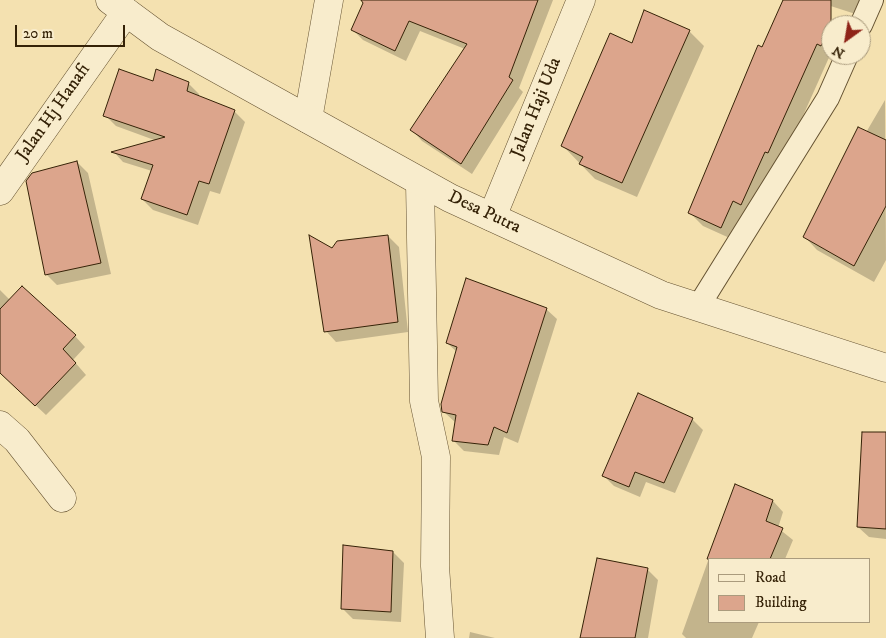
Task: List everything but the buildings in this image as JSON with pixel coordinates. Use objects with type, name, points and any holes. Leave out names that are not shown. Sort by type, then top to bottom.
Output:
[{"type":"street","points":[[308,119],[329,0]]},
{"type":"street","name":"Jalan Haji Uda","points":[[492,217],[582,0]]},
{"type":"street","name":"Desa Putra","points":[[118,6],[160,37],[420,183],[492,217],[661,295],[886,368]]},
{"type":"street","name":"Jalan Hj Hanafi","points":[[0,191],[118,6]]},
{"type":"street","points":[[420,183],[424,401],[436,457],[435,566],[440,638]]},
{"type":"street","points":[[0,425],[17,440],[62,498]]},
{"type":"lane","points":[[865,15],[872,0]]},
{"type":"lane","points":[[698,307],[828,98],[843,65]]}]
